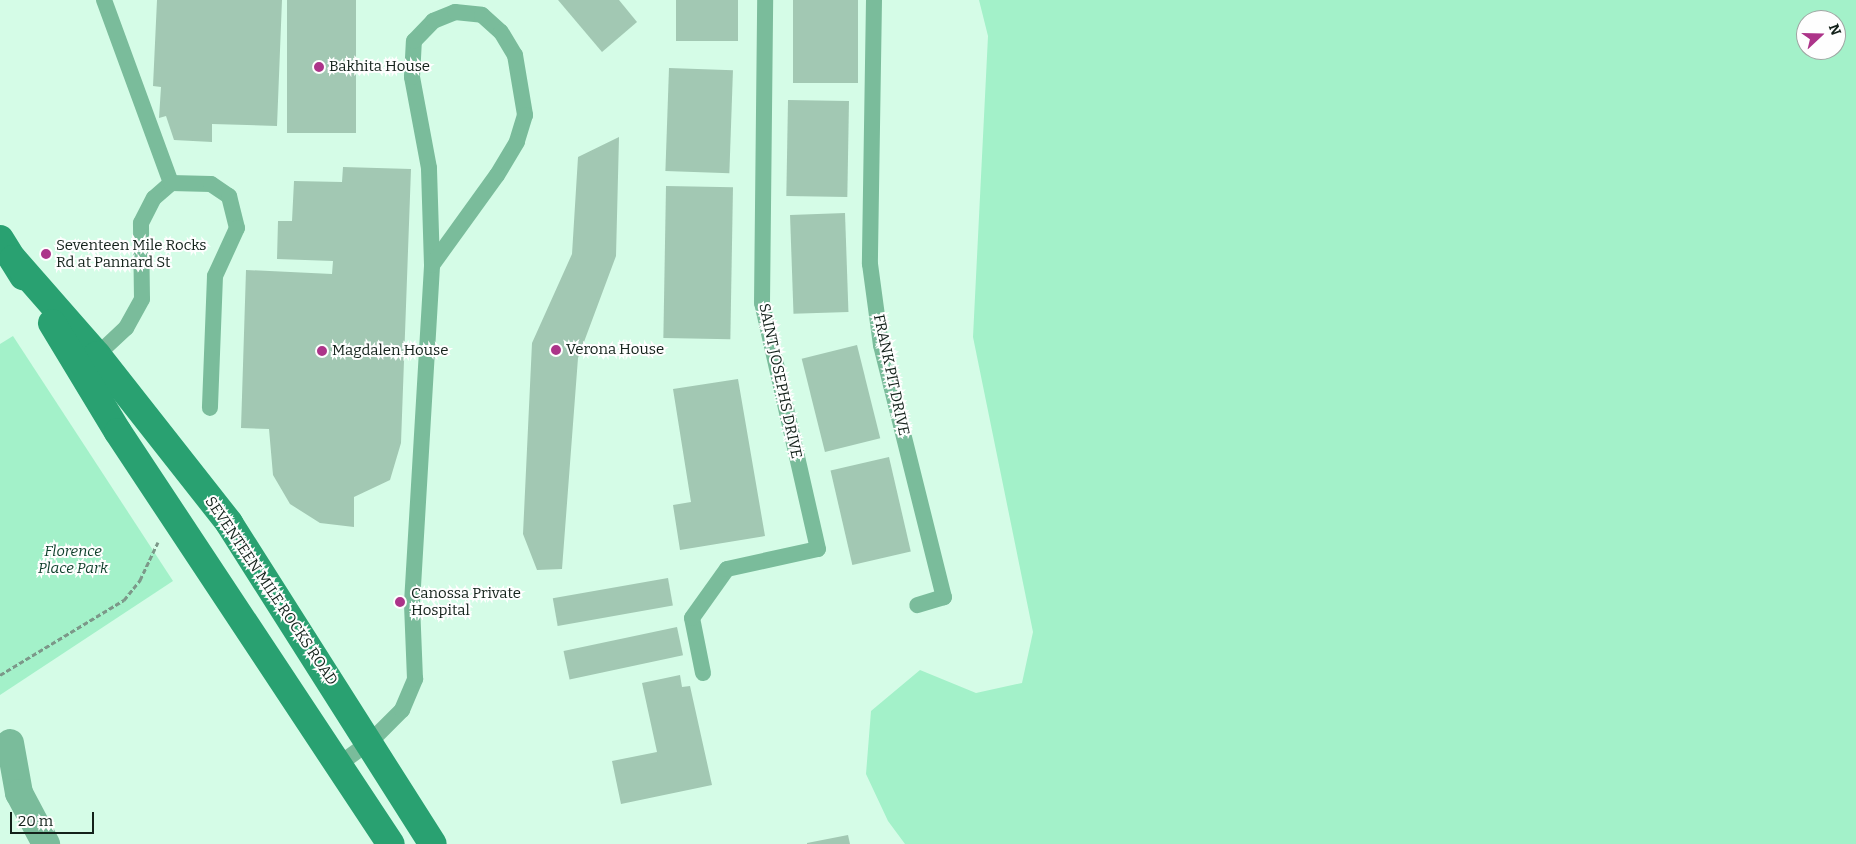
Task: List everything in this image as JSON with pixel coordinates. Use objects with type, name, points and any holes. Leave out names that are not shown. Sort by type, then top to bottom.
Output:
[{"type":"main road","name":"SEVENTEEN MILE ROCKS ROAD","points":[[7,249],[97,354],[229,523],[371,741],[433,844]]},
{"type":"main road","name":"SEVENTEEN MILE ROCKS ROAD","points":[[7,249],[118,432],[390,844]]},
{"type":"street","points":[[10,743],[19,793],[46,844]]},
{"type":"lane","points":[[104,0],[171,183]]},
{"type":"lane","name":"SAINT JOSEPHS DRIVE","points":[[703,673],[692,618],[727,569],[818,549],[762,303],[765,0]]},
{"type":"lane","name":"FRANK PIT DRIVE","points":[[874,0],[870,264],[881,345],[944,597],[917,605]]},
{"type":"lane","points":[[338,765],[371,741],[402,710],[415,679],[412,603],[432,265],[429,168],[412,77],[414,41],[440,18],[455,12],[482,15],[501,32],[515,55],[525,115],[517,142],[497,175],[432,265]]},
{"type":"lane","points":[[97,354],[126,328],[142,299],[141,223],[154,198],[171,183],[211,184],[229,196],[235,213],[232,244],[215,276],[210,408]]},
{"type":"path","points":[[0,675],[124,600],[140,580],[159,539]]},
{"type":"green space","points":[[979,0],[1856,0],[1856,844],[905,844],[888,821],[866,774],[871,711],[920,670],[976,693],[1022,683],[1033,632],[973,337],[988,36]]},
{"type":"green space","name":"Florence Place Park","points":[[13,336],[173,581],[0,695],[0,344]]},
{"type":"building","points":[[157,0],[282,0],[277,126],[212,124],[212,142],[174,140],[166,116],[159,118],[161,87],[153,86]]},
{"type":"building","name":"Bakhita House","points":[[287,0],[356,0],[356,133],[287,133]]},
{"type":"building","points":[[558,0],[619,0],[637,22],[602,52]]},
{"type":"building","points":[[676,0],[738,0],[738,41],[676,41]]},
{"type":"building","points":[[793,0],[858,0],[858,83],[793,83]]},
{"type":"building","points":[[669,68],[733,70],[729,173],[665,171]]},
{"type":"building","points":[[788,100],[849,101],[847,197],[786,196]]},
{"type":"building","name":"Verona House","points":[[619,137],[616,256],[578,358],[562,569],[537,570],[523,534],[532,343],[572,254],[578,157]]},
{"type":"building","name":"Magdalen House","points":[[343,167],[411,169],[401,443],[390,480],[354,497],[354,527],[320,523],[290,504],[273,475],[269,429],[241,428],[246,270],[332,274],[333,261],[277,259],[278,221],[292,221],[294,181],[342,182]]},
{"type":"building","points":[[666,186],[733,187],[730,339],[663,338]]},
{"type":"building","points":[[845,213],[848,312],[793,314],[790,215]]},
{"type":"building","points":[[857,345],[880,438],[825,452],[802,359]]},
{"type":"building","points":[[738,379],[765,536],[680,550],[673,505],[691,502],[673,389]]},
{"type":"building","points":[[889,457],[911,552],[852,565],[831,470]]},
{"type":"building","points":[[668,578],[673,606],[558,626],[553,598]]},
{"type":"building","points":[[677,627],[683,655],[570,679],[564,651]]},
{"type":"building","points":[[680,675],[682,687],[690,686],[712,785],[621,804],[612,761],[657,752],[642,683]]},
{"type":"building","points":[[848,835],[850,844],[807,844],[807,843]]},
{"type":"place","name":"Bakhita House","points":[[319,67]]},
{"type":"place","name":"Seventeen Mile Rocks Rd at Pannard St","points":[[46,254]]},
{"type":"place","name":"Verona House","points":[[556,350]]},
{"type":"place","name":"Magdalen House","points":[[322,351]]},
{"type":"place","name":"Canossa Private Hospital","points":[[400,602]]}]
